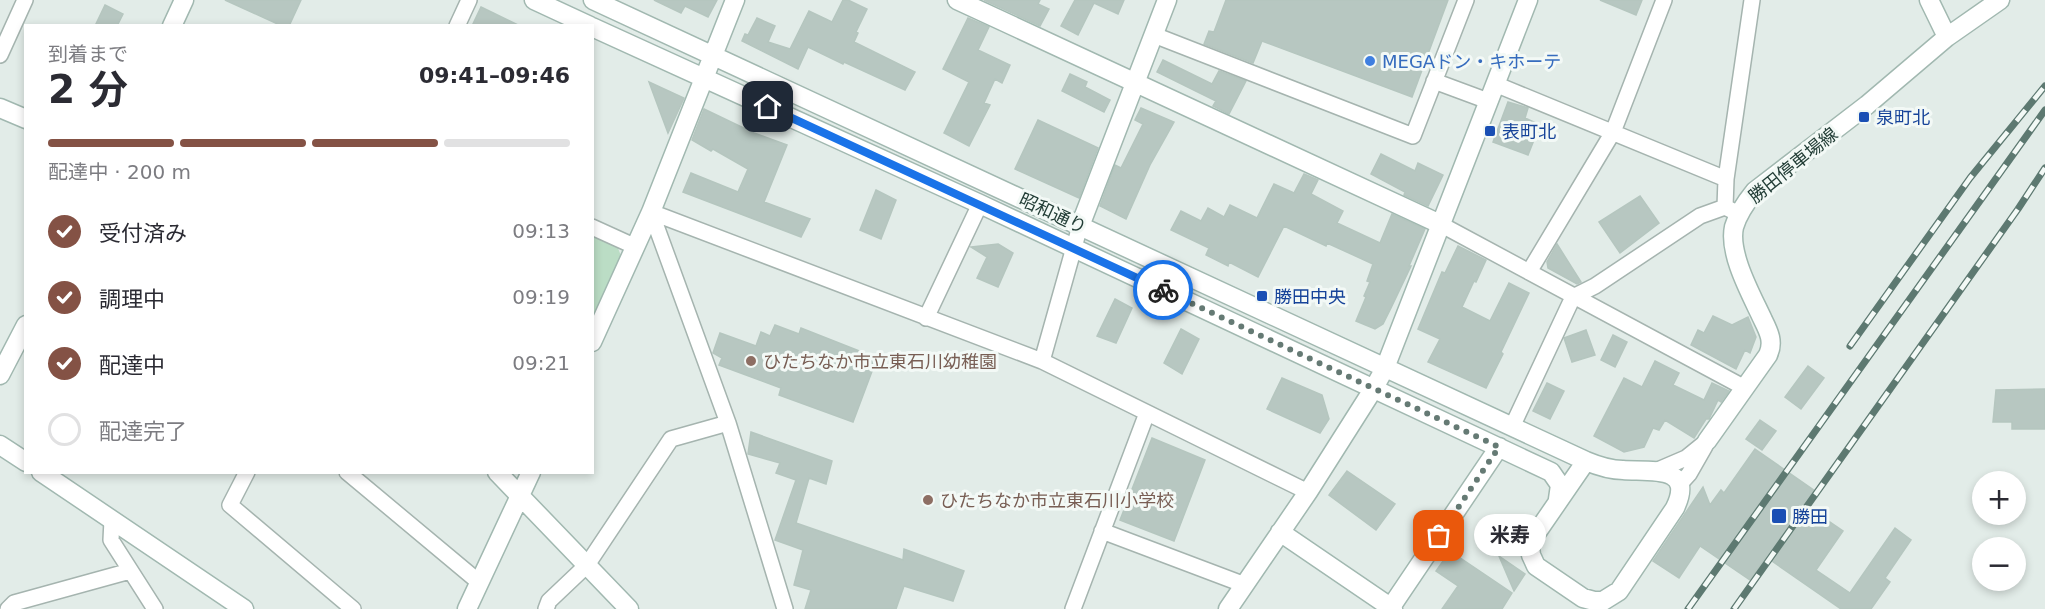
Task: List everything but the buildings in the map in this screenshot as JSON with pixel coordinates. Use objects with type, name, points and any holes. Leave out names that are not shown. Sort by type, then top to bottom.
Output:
[{"type":"street","points":[[0,55],[24,0]]},
{"type":"street","points":[[173,24],[184,0]]},
{"type":"street","points":[[458,24],[469,0]]},
{"type":"street","name":"昭和通り","points":[[534,0],[587,24]]},
{"type":"street","name":"昭和通り","points":[[593,0],[1586,461],[1622,470],[1658,470]]},
{"type":"street","points":[[594,337],[651,212],[735,0]]},
{"type":"street","points":[[957,0],[1440,224],[1744,388],[1679,485]]},
{"type":"street","points":[[1042,361],[1080,226],[1167,0]]},
{"type":"street","points":[[1154,35],[1413,136],[1466,0]]},
{"type":"street","points":[[1228,609],[1308,492],[1374,388],[1384,368],[1528,0]]},
{"type":"street","points":[[1529,272],[1613,132],[1664,0]]},
{"type":"street","points":[[1512,427],[1573,297],[1595,286],[1700,216],[1732,210],[1726,179],[1752,0]]},
{"type":"street","points":[[1929,0],[1947,37]]},
{"type":"street","name":"勝田停車場線","points":[[1744,388],[1772,347],[1766,326],[1743,278],[1736,249],[1732,210],[1868,105],[1947,37],[2000,0]]},
{"type":"street","name":"昭和通り","points":[[594,27],[980,204],[1551,472],[1560,485],[1558,499]]},
{"type":"street","points":[[1434,81],[1491,93],[1613,132],[1726,179]]},
{"type":"street","points":[[0,108],[24,118]]},
{"type":"street","points":[[926,318],[980,204]]},
{"type":"street","points":[[651,212],[1042,361],[1308,492]]},
{"type":"street","points":[[651,212],[728,423],[785,609]]},
{"type":"street","points":[[594,228],[636,247]]},
{"type":"street","points":[[0,375],[24,329]]},
{"type":"street","points":[[1073,609],[1148,413]]},
{"type":"street","points":[[546,609],[549,601],[587,566],[671,439],[728,423]]},
{"type":"street","points":[[1658,470],[1686,458],[1707,441]]},
{"type":"street","points":[[0,445],[24,461]]},
{"type":"street","points":[[1280,532],[1391,608],[1499,447]]},
{"type":"street","points":[[1586,461],[1558,499],[1533,538],[1530,547],[1536,566],[1583,598],[1594,601],[1603,601],[1619,591],[1675,508],[1680,493],[1679,485],[1670,474],[1658,470]]},
{"type":"street","points":[[242,474],[230,505],[353,609]]},
{"type":"street","points":[[348,474],[480,583]]},
{"type":"street","points":[[499,474],[629,609]]},
{"type":"street","points":[[467,609],[530,474]]},
{"type":"street","points":[[50,475],[244,609]]},
{"type":"street","points":[[112,520],[111,540],[155,609]]},
{"type":"street","points":[[1102,531],[1245,585]]},
{"type":"street","points":[[8,609],[14,603],[130,571]]},
{"type":"green space","points":[[594,236],[618,248],[621,256],[594,316]]},
{"type":"railway","points":[[1850,346],[1970,178],[2045,86]]},
{"type":"railway","points":[[1688,609],[2045,110]]},
{"type":"railway","points":[[1734,609],[2045,168]]},
{"type":"way so far","points":[[1163,290],[1499,447],[1439,536]]},
{"type":"place","name":"MEGAドン・キホーテ","points":[[1370,61]]},
{"type":"place","name":"泉町北","points":[[1864,117]]},
{"type":"place","name":"表町北","points":[[1490,131]]},
{"type":"place","name":"勝田中央","points":[[1262,296]]},
{"type":"place","name":"ひたちなか市立東石川幼稚園","points":[[751,361]]},
{"type":"place","name":"ひたちなか市立東石川小学校","points":[[928,500]]},
{"type":"place","name":"勝田","points":[[1779,516]]},
{"type":"place","name":"米寿","points":[[1439,536]]},
{"type":"route","points":[[768,107],[1163,290]]}]
